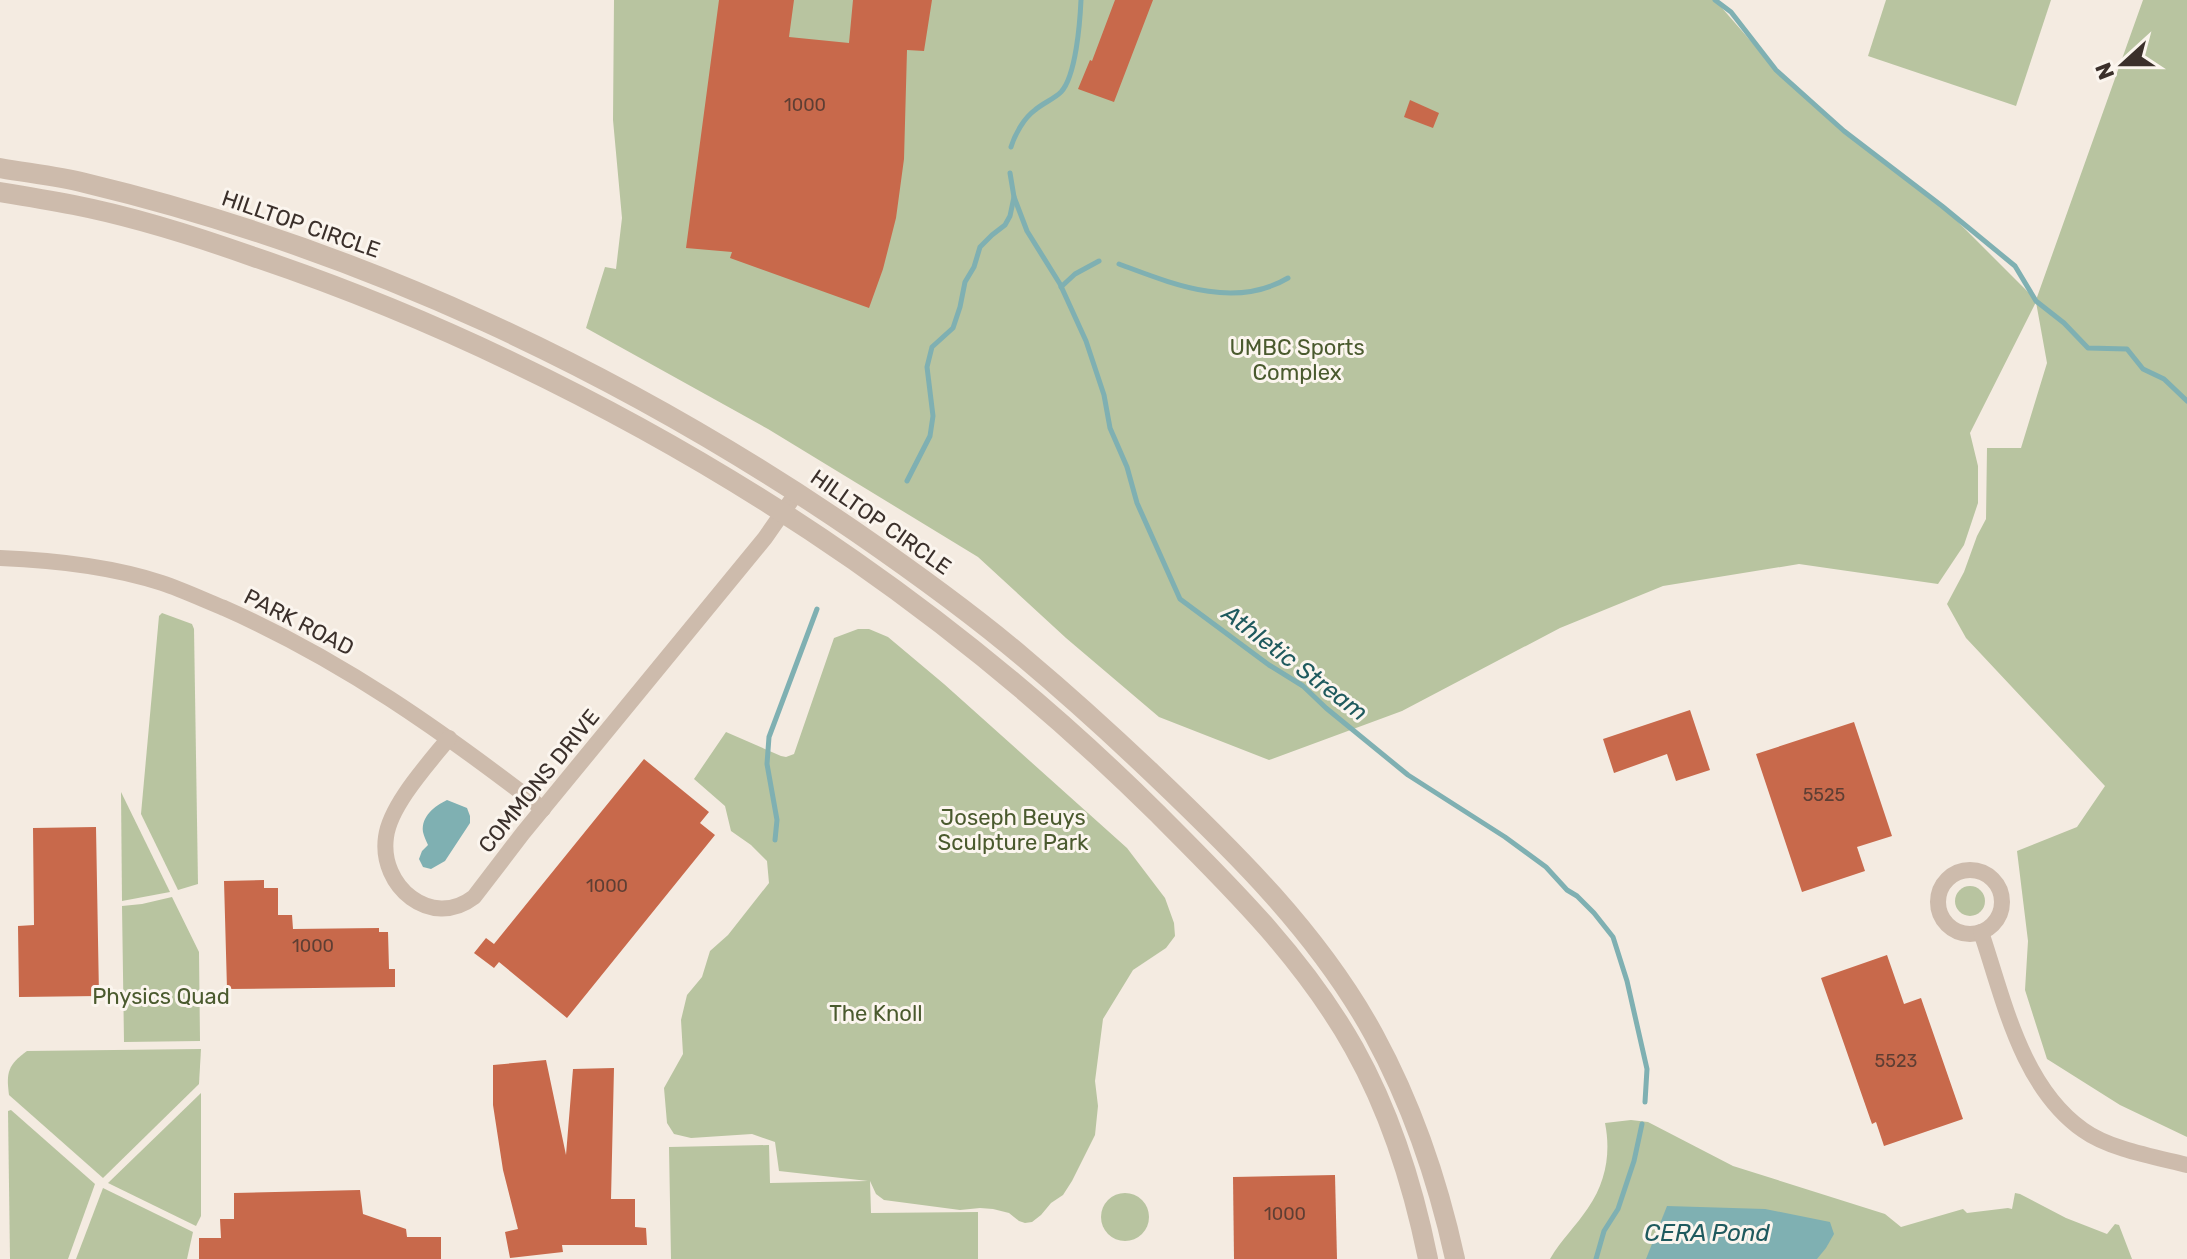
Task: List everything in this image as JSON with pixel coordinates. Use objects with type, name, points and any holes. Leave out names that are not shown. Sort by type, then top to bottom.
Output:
[{"type":"street","name":"HILLTOP CIRCLE","points":[[0,168],[81,182],[196,213],[305,248],[492,325],[595,374],[694,429],[797,492],[941,593],[1082,708],[1192,811],[1289,914],[1328,962],[1373,1033],[1401,1089],[1441,1199],[1455,1259]]},
{"type":"street","name":"HILLTOP CIRCLE","points":[[0,192],[76,205],[190,235],[393,307],[581,395],[684,451],[783,512],[959,636],[1106,762],[1232,888],[1278,939],[1315,987],[1353,1046],[1380,1098],[1404,1161],[1428,1259]]},
{"type":"street","name":"COMMONS DRIVE","points":[[449,738],[391,818],[386,838],[386,859],[394,878],[416,902],[431,908],[463,905],[474,897],[756,549],[797,492]]},
{"type":"street","name":"PARK ROAD","points":[[0,558],[107,570],[162,582],[256,622],[374,687],[449,738],[543,809]]},
{"type":"street","points":[[1981,932],[2015,1034],[2039,1085],[2058,1108],[2084,1131],[2110,1144],[2187,1165]]},
{"type":"green space","name":"UMBC Sports Complex","points":[[614,0],[1715,0],[1776,70],[1834,123],[1942,206],[2036,300],[2143,0],[2187,0],[2187,1137],[2120,1105],[2047,1059],[2025,990],[2028,941],[2017,851],[2077,827],[2105,786],[1966,638],[1947,604],[1986,519],[1987,448],[2021,448],[2047,363],[2036,302],[1970,433],[1978,466],[1978,503],[1964,545],[1938,584],[1799,564],[1663,586],[1560,628],[1402,711],[1269,760],[1159,717],[1066,638],[978,557],[768,429],[586,328],[605,267],[616,269],[622,218],[613,120]]},
{"type":"green space","points":[[1886,0],[2051,0],[2016,106],[1868,56]]},
{"type":"green space","points":[[162,613],[192,624],[194,629],[198,884],[178,890],[141,814],[159,616]]},
{"type":"green space","name":"The Knoll","points":[[858,629],[869,629],[888,637],[1127,848],[1165,898],[1175,936],[1166,948],[1133,970],[1103,1019],[1095,1081],[1098,1106],[1095,1135],[1063,1195],[1041,1215],[1025,1223],[1009,1213],[993,1209],[960,1210],[884,1200],[876,1194],[870,1181],[871,1213],[978,1212],[978,1259],[671,1259],[669,1147],[769,1145],[770,1183],[868,1181],[779,1171],[775,1142],[752,1134],[691,1138],[674,1134],[667,1123],[664,1088],[683,1054],[681,1020],[687,995],[702,977],[710,951],[728,935],[769,883],[767,861],[731,831],[725,806],[694,779],[726,732],[781,756],[794,754],[834,638]]},
{"type":"green space","points":[[121,792],[170,892],[122,901]]},
{"type":"green space","points":[[1970,886],[1981,890],[1985,901],[1981,912],[1970,916],[1959,912],[1955,901],[1959,890]]},
{"type":"green space","name":"Physics Quad","points":[[172,897],[199,952],[200,1041],[124,1042],[122,906]]},
{"type":"green space","points":[[201,1049],[199,1084],[103,1178],[9,1095],[10,1070],[27,1051]]},
{"type":"green space","points":[[201,1093],[201,1216],[196,1226],[108,1183]]},
{"type":"green space","points":[[11,1110],[95,1184],[68,1259],[10,1259],[8,1111]]},
{"type":"green space","points":[[1648,1122],[1733,1166],[1885,1214],[1901,1227],[1963,1209],[1967,1213],[2012,1209],[2015,1193],[2020,1194],[2066,1218],[2107,1234],[2115,1224],[2119,1225],[2132,1259],[1550,1259],[1599,1188],[1607,1156],[1605,1123]]},
{"type":"green space","points":[[103,1188],[193,1232],[187,1259],[76,1259]]},
{"type":"green space","points":[[1125,1193],[1134,1194],[1142,1200],[1148,1208],[1148,1226],[1142,1234],[1134,1240],[1125,1241],[1116,1240],[1108,1234],[1102,1226],[1101,1217],[1102,1208],[1108,1200],[1116,1194]]},
{"type":"water","points":[[447,800],[467,808],[470,823],[445,861],[431,869],[423,867],[419,859],[428,845],[423,832],[424,821]]},
{"type":"water","name":"CERA Pond","points":[[1667,1206],[1765,1209],[1830,1222],[1834,1234],[1817,1259],[1646,1259]]},
{"type":"building","points":[[719,0],[794,0],[789,37],[849,43],[853,0],[932,0],[924,51],[907,50],[904,159],[896,218],[869,308],[730,258],[732,252],[686,248]]},
{"type":"building","points":[[1115,0],[1153,0],[1114,102],[1078,89]]},
{"type":"building","points":[[1410,100],[1439,113],[1433,128],[1404,117]]},
{"type":"building","points":[[1690,710],[1710,770],[1676,781],[1667,754],[1614,773],[1603,739]]},
{"type":"building","points":[[1854,722],[1892,836],[1857,847],[1865,871],[1802,892],[1756,754]]},
{"type":"building","points":[[644,759],[709,812],[700,823],[715,835],[567,1018],[499,962],[494,968],[474,953],[486,938],[494,944]]},
{"type":"building","points":[[96,827],[99,996],[19,997],[18,926],[34,925],[33,828]]},
{"type":"building","points":[[264,880],[264,888],[278,888],[278,915],[292,915],[293,929],[379,928],[379,932],[388,932],[389,969],[395,969],[395,987],[227,989],[224,881]]},
{"type":"building","points":[[1887,955],[1904,1004],[1921,998],[1963,1119],[1884,1146],[1876,1122],[1872,1124],[1821,978]]},
{"type":"building","points":[[546,1060],[566,1155],[573,1069],[614,1068],[611,1199],[635,1199],[635,1227],[646,1228],[647,1245],[562,1245],[563,1252],[510,1258],[505,1232],[518,1229],[503,1170],[493,1105],[493,1065]]},
{"type":"building","points":[[1335,1175],[1337,1259],[1234,1259],[1233,1177]]},
{"type":"building","points":[[360,1190],[363,1214],[406,1229],[407,1237],[441,1237],[441,1259],[199,1259],[199,1238],[221,1238],[220,1219],[234,1219],[234,1193]]},
{"type":"waterway","points":[[1011,147],[1027,117],[1061,92],[1066,84],[1076,48],[1081,0]]},
{"type":"waterway","points":[[1715,0],[1731,12],[1776,70],[1844,131],[2015,266],[2036,301],[2064,323],[2088,348],[2127,349],[2143,369],[2164,379],[2187,401]]},
{"type":"waterway","name":"Athletic Stream","points":[[1010,173],[1014,197],[1027,231],[1060,284],[1086,341],[1104,395],[1110,428],[1127,467],[1137,503],[1180,599],[1269,665],[1303,686],[1408,775],[1546,867],[1594,913],[1613,937],[1627,981],[1647,1069],[1645,1102]]},
{"type":"waterway","points":[[907,481],[930,436],[933,416],[927,367],[932,347],[953,328],[965,282],[980,247],[1005,225],[1014,197]]},
{"type":"waterway","points":[[1061,287],[1075,274],[1099,261]]},
{"type":"waterway","points":[[1119,264],[1182,286],[1225,293],[1246,292],[1288,278]]},
{"type":"waterway","points":[[775,840],[777,820],[767,764],[769,737],[817,609]]},
{"type":"waterway","points":[[1596,1259],[1604,1231],[1618,1209],[1642,1124]]},
{"type":"park label","name":"Joseph Beuys Sculpture Park","points":[[1013,830]]}]
